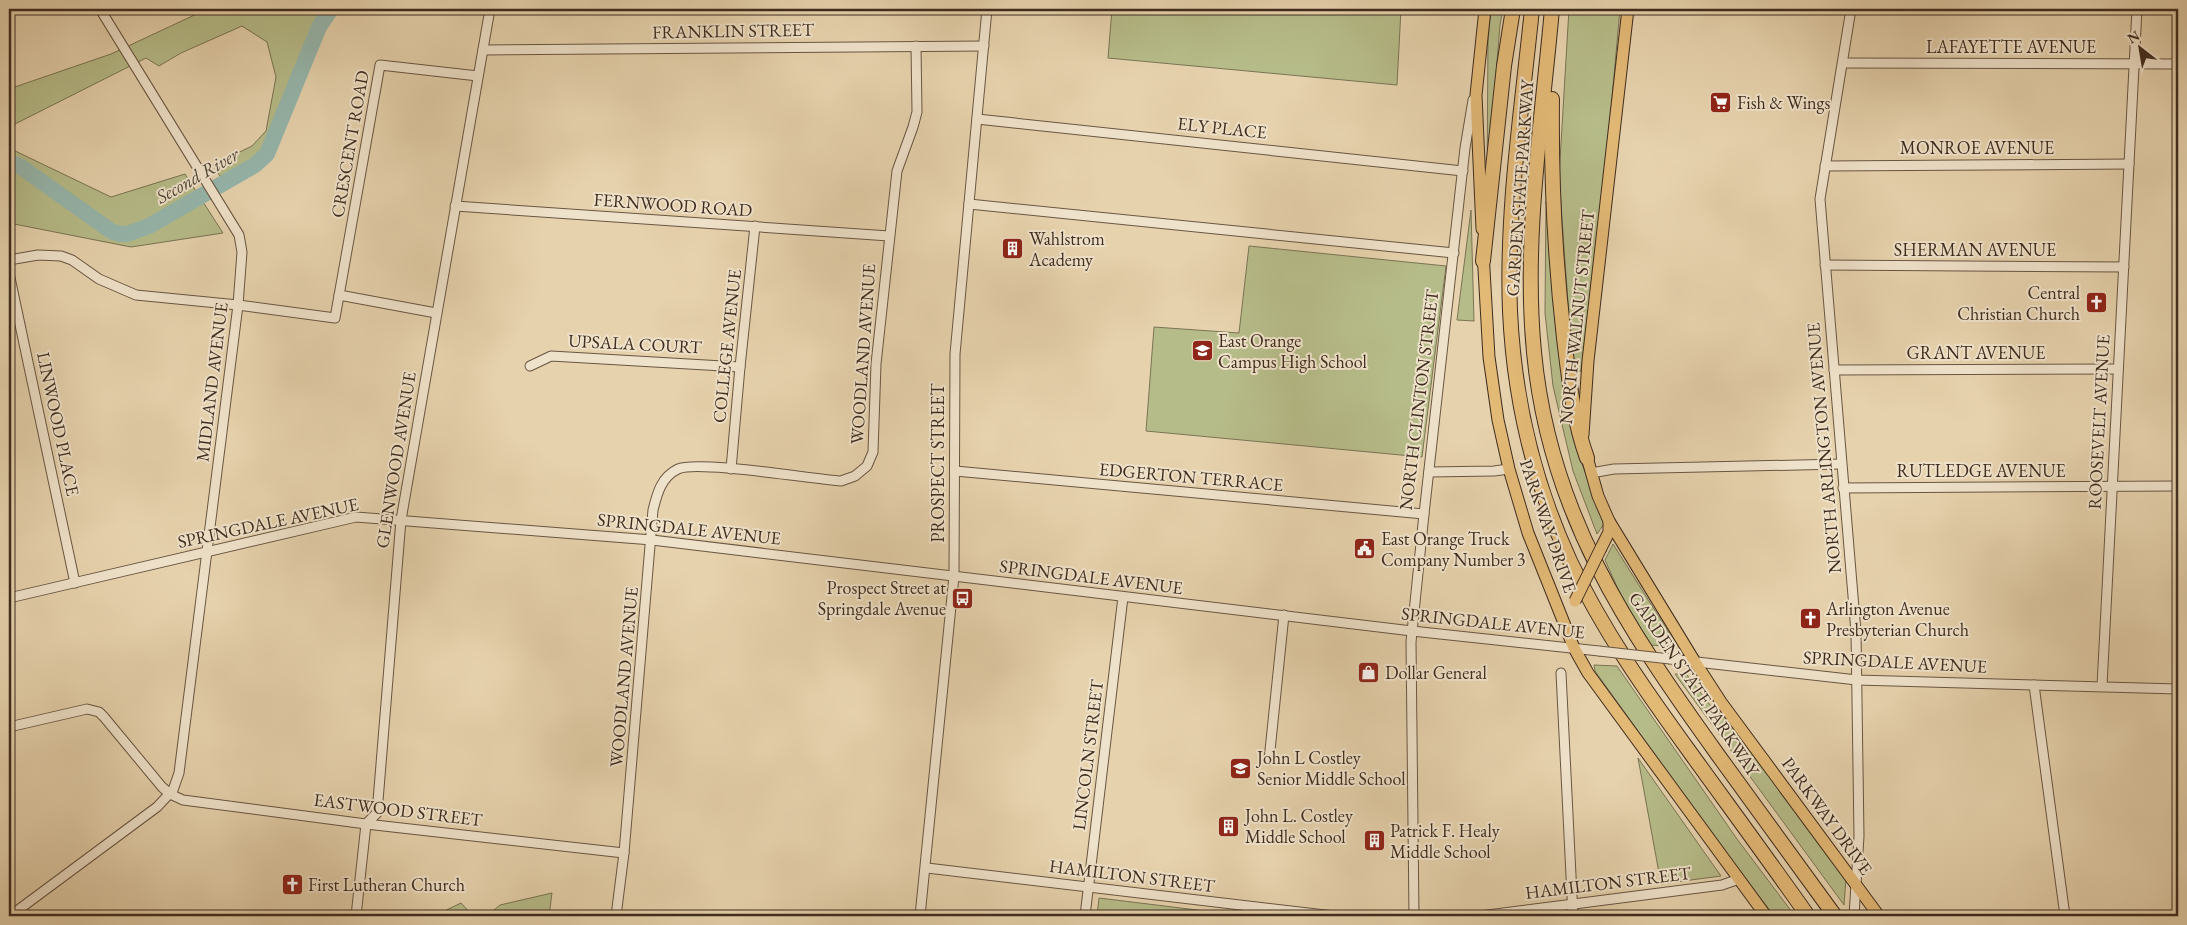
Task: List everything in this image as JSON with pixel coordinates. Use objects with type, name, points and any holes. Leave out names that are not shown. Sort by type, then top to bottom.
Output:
[{"type":"highway","points":[[1483,261],[1503,76],[1513,9]]},
{"type":"highway","name":"GARDEN STATE PARKWAY","points":[[1532,9],[1511,227],[1510,309],[1518,390],[1536,469],[1546,502],[1567,554],[1608,634],[1649,695],[1808,916]]},
{"type":"highway","points":[[1552,9],[1553,212],[1570,390],[1576,425],[1587,458]]},
{"type":"highway","name":"GARDEN STATE PARKWAY","points":[[1552,9],[1534,204],[1530,291],[1538,385],[1560,478],[1589,551],[1610,594],[1635,635],[1670,688],[1835,916]]},
{"type":"main road","name":"NORTH CLINTON STREET","points":[[1476,85],[1485,9]]},
{"type":"main road","name":"NORTH WALNUT STREET","points":[[1628,9],[1588,358],[1583,423],[1587,458],[1609,521],[1695,662]]},
{"type":"main road","name":"PARKWAY DRIVE","points":[[1476,85],[1489,357],[1498,420],[1509,469],[1525,525],[1574,648],[1591,677],[1766,916]]},
{"type":"main road","points":[[1550,587],[1562,604],[1568,605],[1575,601],[1609,532],[1609,521]]},
{"type":"main road","name":"PARKWAY DRIVE","points":[[1695,662],[1721,702],[1879,916]]},
{"type":"street","name":"MIDLAND AVENUE","points":[[100,9],[234,226],[242,252],[238,305],[179,774],[176,785],[170,794]]},
{"type":"street","name":"GLENWOOD AVENUE","points":[[356,916],[366,824],[377,813],[401,520],[490,9]]},
{"type":"street","name":"PROSPECT STREET","points":[[920,916],[927,868],[954,576],[955,354],[987,9]]},
{"type":"street","name":"NORTH ARLINGTON AVENUE","points":[[1851,9],[1820,199],[1856,632],[1860,836],[1854,916]]},
{"type":"street","name":"ROOSEVELT AVENUE","points":[[2102,686],[2137,9]]},
{"type":"street","name":"WOODLAND AVENUE","points":[[616,916],[624,853],[654,510],[658,490],[667,477],[678,468],[731,469],[841,481],[855,476],[867,466],[873,452],[875,436],[876,364],[897,171],[900,159],[914,127],[917,112],[916,46]]},
{"type":"street","name":"FRANKLIN STREET","points":[[483,50],[984,46]]},
{"type":"street","name":"LAFAYETTE AVENUE","points":[[1843,63],[2178,64]]},
{"type":"street","name":"CRESCENT ROAD","points":[[339,296],[380,64],[478,76]]},
{"type":"street","name":"NORTH CLINTON STREET","points":[[1414,916],[1412,631],[1466,136],[1476,85]]},
{"type":"street","name":"ELY PLACE","points":[[977,118],[1463,171]]},
{"type":"street","name":"MONROE AVENUE","points":[[1826,166],[2129,164]]},
{"type":"street","points":[[969,204],[1454,253]]},
{"type":"street","name":"FERNWOOD ROAD","points":[[455,206],[889,236]]},
{"type":"street","name":"COLLEGE AVENUE","points":[[731,469],[755,226]]},
{"type":"street","points":[[9,260],[38,255],[61,256],[72,260],[98,279],[136,295],[238,305],[335,318],[339,296],[436,313]]},
{"type":"street","name":"SHERMAN AVENUE","points":[[1825,265],[2124,267]]},
{"type":"street","name":"LINWOOD PLACE","points":[[9,273],[76,583]]},
{"type":"street","name":"UPSALA COURT","points":[[530,366],[551,356],[740,367]]},
{"type":"street","name":"GRANT AVENUE","points":[[1834,370],[2118,369]]},
{"type":"street","points":[[1591,473],[1614,469],[1842,464]]},
{"type":"street","points":[[1429,472],[1509,469]]},
{"type":"street","name":"EDGERTON TERRACE","points":[[955,472],[1424,514]]},
{"type":"street","name":"RUTLEDGE AVENUE","points":[[1843,488],[2178,486]]},
{"type":"street","name":"SPRINGDALE AVENUE","points":[[9,598],[356,517],[652,540],[1412,631],[1857,680],[2178,688]]},
{"type":"street","name":"LINCOLN STREET","points":[[1085,916],[1123,597]]},
{"type":"street","points":[[1269,760],[1284,615]]},
{"type":"street","points":[[1561,673],[1573,916]]},
{"type":"street","points":[[2034,684],[2065,916]]},
{"type":"street","points":[[9,727],[80,710],[93,709],[104,717],[170,794],[157,807],[10,916]]},
{"type":"street","name":"EASTWOOD STREET","points":[[170,794],[183,800],[366,824],[624,853]]},
{"type":"street","name":"HAMILTON STREET","points":[[927,868],[1088,887],[1253,912],[1334,916]]},
{"type":"street","name":"HAMILTON STREET","points":[[1480,916],[1722,885],[1739,879]]},
{"type":"green space","points":[[201,9],[338,9],[334,11],[272,151],[223,181],[213,165],[252,146],[266,131],[276,77],[267,42],[242,26],[181,53],[159,66],[146,58],[9,127],[9,89],[111,54],[203,11]]},
{"type":"green space","points":[[1112,9],[1401,9],[1397,85],[1108,58]]},
{"type":"green space","points":[[1491,9],[1503,9],[1500,25],[1487,183],[1488,39]]},
{"type":"green space","points":[[1569,9],[1620,9],[1607,154],[1581,371],[1573,372],[1559,177]]},
{"type":"green space","points":[[9,148],[111,197],[185,174],[223,233],[131,247],[9,223]]},
{"type":"green space","points":[[1546,201],[1569,411],[1582,464],[1604,524],[1597,534],[1573,471],[1553,386],[1545,313]]},
{"type":"green space","points":[[1471,210],[1474,321],[1457,320]]},
{"type":"green space","points":[[1249,246],[1446,266],[1422,457],[1146,431],[1154,327],[1239,333]]},
{"type":"green space","points":[[1613,544],[1673,639],[1673,647],[1651,645],[1622,598],[1605,560]]},
{"type":"green space","points":[[1594,665],[1617,666],[1737,839],[1795,916],[1774,916],[1698,815],[1595,671]]},
{"type":"green space","points":[[1675,674],[1687,675],[1714,710],[1724,716],[1846,878],[1844,905]]},
{"type":"green space","points":[[1638,758],[1721,876],[1661,884]]},
{"type":"green space","points":[[552,893],[549,916],[487,916],[500,905]]},
{"type":"green space","points":[[1099,898],[1238,915],[1238,916],[1097,916]]},
{"type":"green space","points":[[461,903],[473,916],[434,916]]},
{"type":"waterway","name":"Second River","points":[[9,162],[21,167],[111,231],[127,234],[149,226],[255,165],[267,154],[319,27],[331,9]]},
{"type":"place","name":"Fish & Wings","points":[[1721,103]]},
{"type":"place","name":"Wahlstrom Academy","points":[[1013,249]]},
{"type":"place","name":"Central Christian Church","points":[[2096,303]]},
{"type":"place","name":"East Orange Campus High School","points":[[1202,351]]},
{"type":"place","name":"East Orange Truck Company Number 3","points":[[1365,549]]},
{"type":"place","name":"Prospect Street at Springdale Avenue","points":[[962,598]]},
{"type":"place","name":"Arlington Avenue Presbyterian Church","points":[[1810,619]]},
{"type":"place","name":"Dollar General","points":[[1369,673]]},
{"type":"place","name":"John L Costley Senior Middle School","points":[[1241,768]]},
{"type":"place","name":"John L. Costley Middle School","points":[[1229,826]]},
{"type":"place","name":"Patrick F. Healy Middle School","points":[[1374,841]]},
{"type":"place","name":"First Lutheran Church","points":[[292,885]]}]
